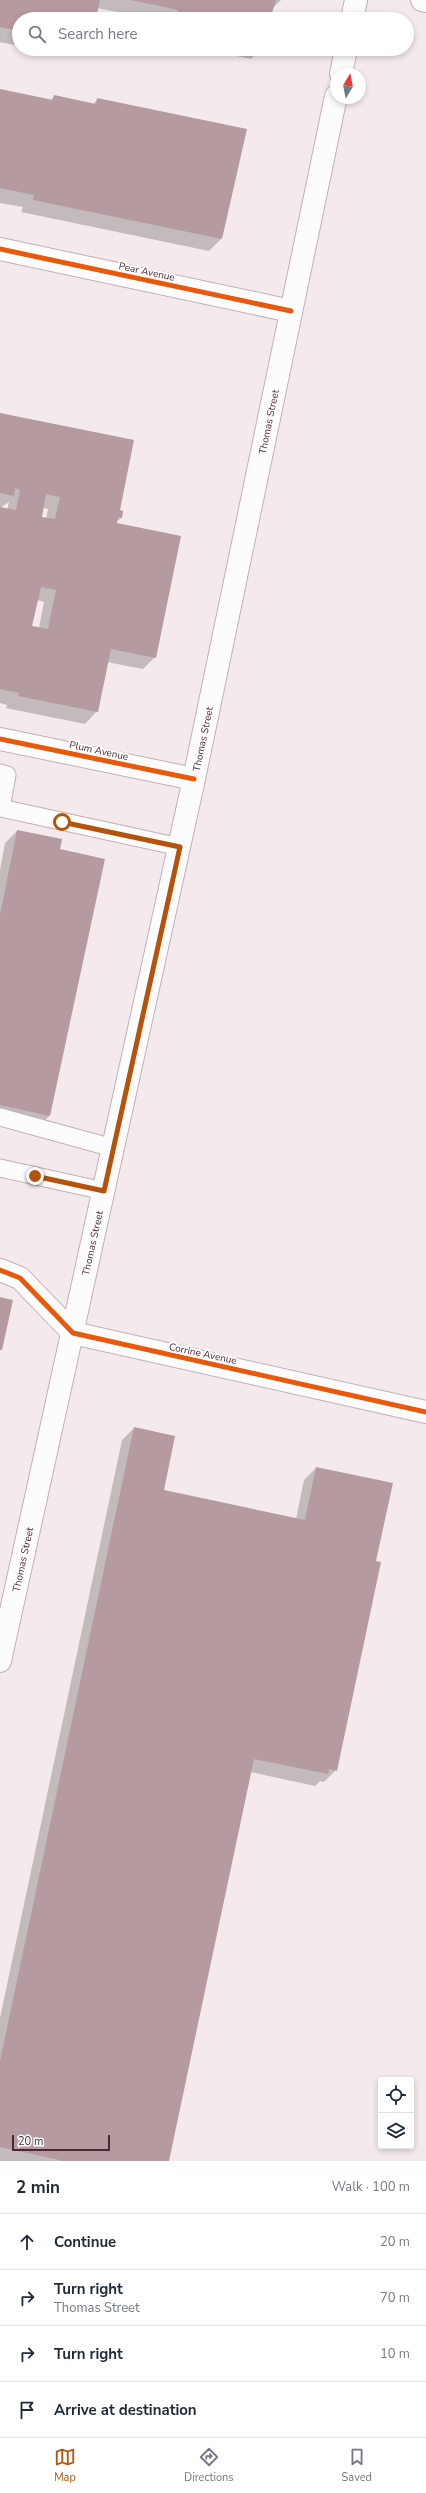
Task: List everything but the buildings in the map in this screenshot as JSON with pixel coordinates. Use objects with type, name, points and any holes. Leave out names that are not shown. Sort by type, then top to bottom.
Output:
[{"type":"main road","points":[[353,12],[356,0]]},
{"type":"main road","points":[[422,0],[426,1]]},
{"type":"main road","points":[[342,68],[345,56]]},
{"type":"main road","name":"Thomas Street","points":[[0,1661],[180,847],[334,104]]},
{"type":"main road","name":"Pear Avenue","points":[[0,249],[291,311]]},
{"type":"main road","name":"Plum Avenue","points":[[0,739],[194,779]]},
{"type":"main road","points":[[0,1270],[20,1278],[72,1333]]},
{"type":"main road","name":"Corrine Avenue","points":[[72,1333],[426,1412]]},
{"type":"lane","points":[[0,773],[7,775],[1,808],[180,847]]},
{"type":"lane","points":[[0,1117],[113,1148]]},
{"type":"lane","points":[[0,1168],[104,1191]]},
{"type":"cycle path","points":[[0,249],[291,311]]},
{"type":"cycle path","points":[[0,739],[194,779]]},
{"type":"cycle path","points":[[0,1270],[20,1278],[73,1333],[426,1412]]},
{"type":"route","points":[[35,1176],[104,1191],[180,847],[62,822]]}]
